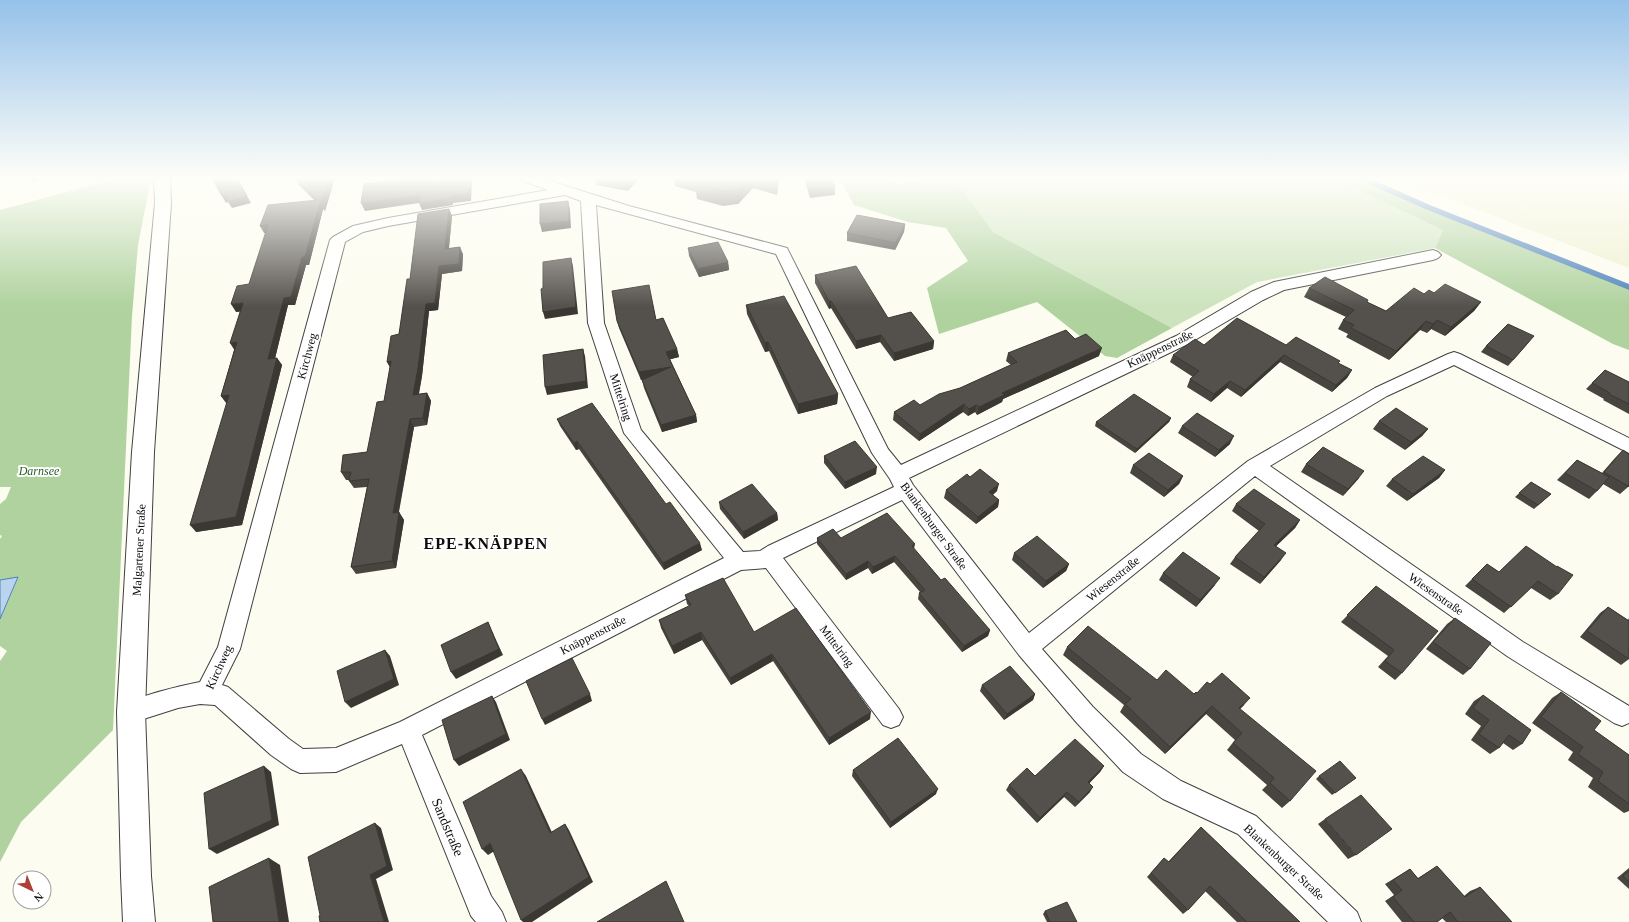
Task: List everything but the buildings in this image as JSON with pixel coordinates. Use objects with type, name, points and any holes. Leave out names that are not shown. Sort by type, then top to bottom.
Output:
[{"type":"street","name":"Malgartener Straße","points":[[139,922],[136,876],[131,712],[143,452],[161,221]]},
{"type":"street","name":"Kirchweg","points":[[206,694],[229,649],[338,240],[358,229],[398,221]]},
{"type":"street","name":"Mittelring","points":[[589,221],[596,322],[633,433],[738,561]]},
{"type":"street","name":"Blankenburger Straße","points":[[671,221],[744,239],[782,251],[882,453],[901,483],[1027,648],[1084,715],[1132,763],[1172,790],[1247,825],[1347,922]]},
{"type":"street","name":"Knäppenstraße","points":[[280,747],[300,760],[336,760],[408,730],[738,561],[764,560],[901,483],[1182,340],[1257,296],[1280,286],[1433,255]]},
{"type":"street","name":"Wiesenstraße","points":[[1027,648],[1255,466],[1381,392],[1454,358],[1629,446]]},
{"type":"street","name":"Wiesenstraße","points":[[1255,466],[1508,645],[1622,715]]},
{"type":"street","name":"Mittelring","points":[[769,556],[891,717]]},
{"type":"street","name":"Kirchweg","points":[[131,712],[178,697],[200,693],[220,695],[280,747]]},
{"type":"street","name":"Sandstraße","points":[[408,730],[481,906],[492,922]]},
{"type":"green space","name":"Darnsee","points":[[0,221],[143,221],[138,245],[132,316],[113,730],[21,822],[0,862],[0,661],[7,651],[0,646],[0,619],[18,578],[0,580],[0,539],[2,536],[0,535],[0,504],[6,499],[11,487],[0,487]]},
{"type":"green space","points":[[905,221],[985,221],[993,232],[1172,328],[1117,358],[1105,356],[1037,302],[939,334],[927,288],[968,261],[946,228]]},
{"type":"green space","points":[[985,221],[1424,221],[1443,230],[1435,248],[1257,282],[1172,328],[993,232]]},
{"type":"green space","points":[[1424,221],[1459,221],[1629,289],[1629,350],[1613,344],[1435,248],[1443,230]]},
{"type":"green space","points":[[1507,221],[1629,221],[1629,268]]},
{"type":"water","points":[[18,577],[0,619],[0,580]]},
{"type":"waterway","points":[[1463,221],[1629,287]]},
{"type":"district","name":"EPE-KNÄPPEN","points":[[486,543]]}]
